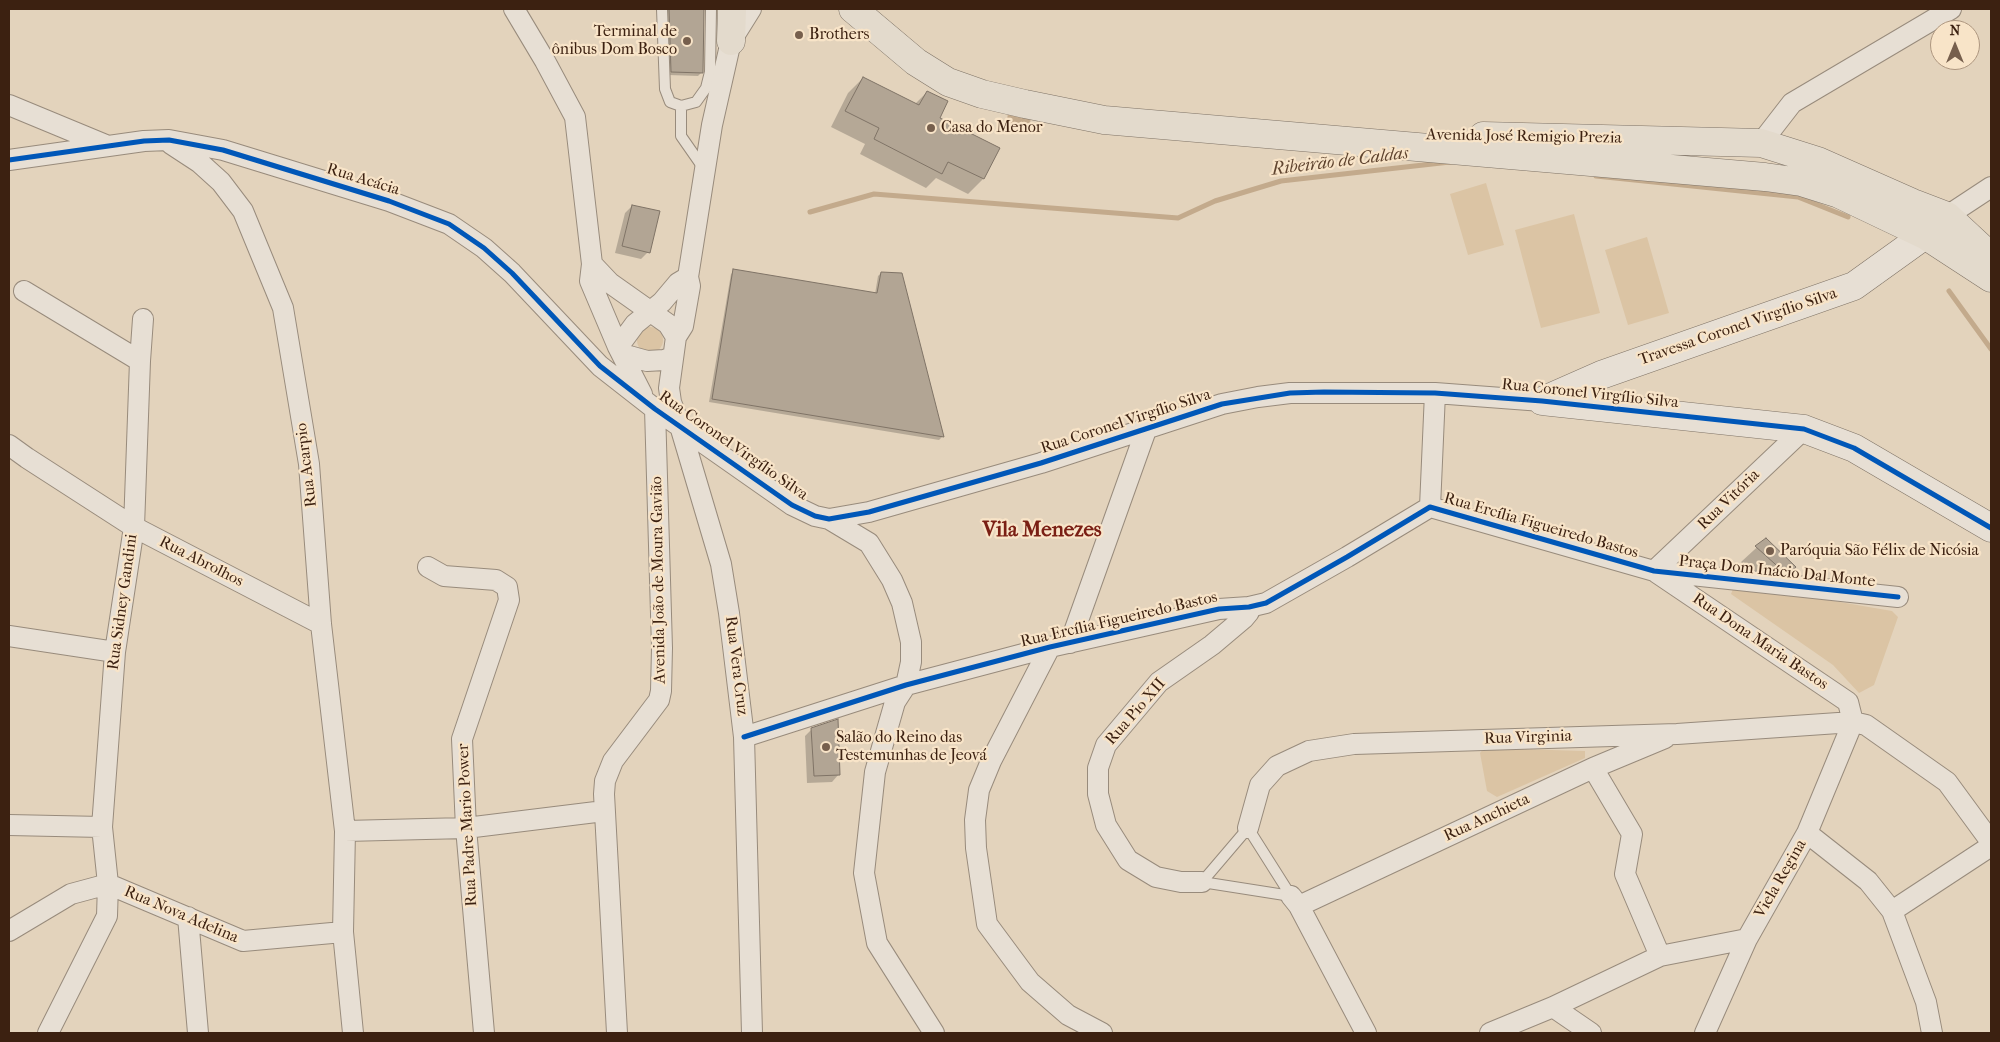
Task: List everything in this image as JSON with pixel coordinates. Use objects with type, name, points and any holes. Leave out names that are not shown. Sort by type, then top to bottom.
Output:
[{"type":"main road","points":[[731,41],[732,9]]},
{"type":"main road","name":"Avenida José Remigio Prezia","points":[[853,9],[916,62],[948,82],[982,94],[1104,120],[1765,177],[1801,182],[1839,194],[1925,235],[1991,278]]},
{"type":"main road","name":"Avenida José Remigio Prezia","points":[[873,9],[918,44],[956,69],[983,81],[1017,91],[1114,108],[1151,113],[1415,134],[1761,143],[1818,161],[1913,204],[1947,216],[1991,257]]},
{"type":"street","points":[[514,9],[546,61],[575,117],[592,264],[590,281],[620,351],[650,405]]},
{"type":"street","points":[[731,41],[752,9]]},
{"type":"street","points":[[1761,143],[1792,103],[1951,9]]},
{"type":"street","name":"Rua Vera Cruz","points":[[731,41],[712,126],[688,277],[690,286],[684,326],[674,347],[669,394],[721,564],[729,613],[744,737],[752,1033]]},
{"type":"street","points":[[9,105],[108,146]]},
{"type":"street","name":"Rua Acácia","points":[[9,160],[144,141],[169,140],[223,150],[389,201],[449,224],[484,248],[512,273],[600,366],[650,405]]},
{"type":"street","name":"Rua Acarpio","points":[[169,140],[174,148],[200,163],[221,182],[243,211],[283,308],[309,464],[321,624],[345,831],[343,932],[352,1033]]},
{"type":"street","points":[[1947,216],[1991,187]]},
{"type":"street","name":"Travessa Coronel Virgílio Silva","points":[[1542,401],[1601,375],[1854,286],[1925,235]]},
{"type":"street","points":[[592,264],[610,283],[668,324],[674,347],[664,360],[647,361],[620,351]]},
{"type":"street","points":[[620,351],[635,324],[662,302],[678,283],[688,277]]},
{"type":"street","points":[[24,291],[140,361]]},
{"type":"street","name":"Rua Sidney Gandini","points":[[48,1033],[107,916],[108,884],[102,827],[115,652],[134,527],[140,361],[144,319]]},
{"type":"street","points":[[1601,375],[1603,409]]},
{"type":"street","name":"Rua Coronel Virgílio Silva","points":[[650,405],[792,505],[815,516],[830,519],[869,512],[1041,463],[1222,404],[1290,393],[1435,393],[1542,401],[1804,429],[1854,448],[1991,528]]},
{"type":"street","points":[[1430,507],[1435,393]]},
{"type":"street","name":"Avenida João de Moura Gavião","points":[[617,1033],[604,811],[606,781],[613,762],[659,700],[661,691],[662,648],[650,405]]},
{"type":"street","name":"Rua Vitória","points":[[1654,571],[1804,429]]},
{"type":"street","points":[[1070,642],[1146,430]]},
{"type":"street","name":"Rua Abrolhos","points":[[9,444],[26,458],[134,527],[321,624]]},
{"type":"street","name":"Rua Ercília Figueiredo Bastos","points":[[744,737],[906,685],[1050,647],[1219,609],[1250,607],[1266,603],[1430,507],[1654,571]]},
{"type":"street","points":[[830,519],[869,543],[892,580],[902,603],[911,642],[911,662],[906,685],[894,702],[875,772],[864,874],[877,943],[934,1033]]},
{"type":"street","name":"Rua Padre Mario Power","points":[[428,567],[444,576],[496,580],[507,587],[509,600],[462,739],[466,828],[484,1033]]},
{"type":"street","name":"Praça Dom Inácio Dal Monte","points":[[1654,571],[1898,597]]},
{"type":"street","name":"Rua Dona Maria Bastos","points":[[1654,571],[1848,702],[1853,722]]},
{"type":"street","name":"Rua Pio XII","points":[[1202,882],[1181,882],[1156,877],[1128,860],[1106,824],[1098,794],[1098,768],[1106,745],[1159,682],[1212,645],[1244,618],[1249,612],[1250,607]]},
{"type":"street","points":[[9,636],[115,652]]},
{"type":"street","points":[[1050,647],[991,761],[979,790],[975,820],[976,848],[987,924],[1030,982],[1068,1015],[1102,1033]]},
{"type":"street","points":[[1853,722],[1866,726],[1947,782],[1991,842]]},
{"type":"street","name":"Rua Virginia","points":[[1248,828],[1260,785],[1278,766],[1309,750],[1354,744],[1677,734],[1853,722]]},
{"type":"street","name":"Viela Regina","points":[[1705,1033],[1747,939],[1807,833],[1853,722]]},
{"type":"street","name":"Rua Anchieta","points":[[1295,901],[1593,768],[1677,734]]},
{"type":"street","points":[[1593,768],[1632,834],[1625,874],[1660,956]]},
{"type":"street","points":[[345,831],[466,828],[604,811]]},
{"type":"street","points":[[9,825],[102,827]]},
{"type":"street","points":[[1807,833],[1868,881],[1892,911],[1926,1002],[1932,1033]]},
{"type":"street","points":[[1892,911],[1991,846]]},
{"type":"street","points":[[9,930],[71,894],[108,884]]},
{"type":"street","name":"Rua Nova Adelina","points":[[108,884],[243,941],[343,932]]},
{"type":"street","points":[[1295,901],[1366,1033]]},
{"type":"street","points":[[188,917],[198,1033]]},
{"type":"street","points":[[1490,1033],[1552,1007],[1660,956],[1747,939]]},
{"type":"street","points":[[1552,1007],[1591,1033]]},
{"type":"lane","points":[[662,9],[665,90],[670,102],[681,106],[696,102],[706,88],[710,72],[711,9]]},
{"type":"lane","points":[[681,106],[681,136],[705,171]]},
{"type":"lane","points":[[1248,828],[1295,901],[1202,882],[1248,828]]},
{"type":"shaded area","points":[[1008,113],[1031,117],[1029,130],[1006,127]]},
{"type":"shaded area","points":[[1486,183],[1504,245],[1468,255],[1450,194]]},
{"type":"shaded area","points":[[1574,214],[1600,313],[1541,328],[1515,230]]},
{"type":"shaded area","points":[[1647,237],[1669,313],[1628,325],[1605,250]]},
{"type":"shaded area","points":[[650,327],[659,331],[663,340],[659,349],[650,353],[641,349],[637,340],[641,331]]},
{"type":"shaded area","points":[[1735,584],[1892,611],[1898,617],[1874,685],[1859,693],[1833,665],[1731,594]]},
{"type":"shaded area","points":[[1484,748],[1585,751],[1585,758],[1497,797],[1487,791],[1480,753]]},
{"type":"building","name":"Terminal de ônibus Dom Bosco","points":[[669,9],[704,9],[703,73],[671,72]]},
{"type":"building","name":"Casa do Menor","points":[[863,77],[919,105],[927,91],[948,101],[940,118],[1000,148],[984,179],[948,162],[942,174],[874,139],[879,128],[845,111]]},
{"type":"building","points":[[632,205],[660,211],[650,253],[622,246]]},
{"type":"building","points":[[733,269],[877,293],[881,272],[902,273],[944,437],[712,399]]},
{"type":"building","name":"Paróquia São Félix de Nicósia","points":[[1766,538],[1796,567],[1790,574],[1785,573],[1755,546]]},
{"type":"building","name":"Salão do Reino das Testemunhas de Jeová","points":[[838,719],[840,775],[814,776],[811,728]]},
{"type":"waterway","name":"Ribeirão de Caldas","points":[[810,212],[874,194],[1178,218],[1215,201],[1281,181],[1450,162]]},
{"type":"waterway","name":"Ribeirão de Caldas","points":[[1596,176],[1798,197],[1848,217]]},
{"type":"waterway","name":"Ribeirão de Caldas","points":[[1949,291],[1991,349]]},
{"type":"cycle path","points":[[9,160],[144,141],[169,140],[223,150],[389,201],[449,224],[484,248],[512,273],[600,366],[655,409],[792,505],[815,516],[829,519],[869,512],[1041,463],[1222,404],[1290,393],[1324,392],[1435,393],[1542,401],[1804,429],[1854,448],[1991,528]]},
{"type":"cycle path","points":[[744,737],[906,685],[1050,647],[1219,609],[1249,607],[1266,603],[1430,507],[1654,571],[1898,597]]},
{"type":"place","name":"Brothers","points":[[799,35]]},
{"type":"place","name":"Terminal de ônibus Dom Bosco","points":[[687,41]]},
{"type":"place","name":"Casa do Menor","points":[[931,128]]},
{"type":"place","name":"Paróquia São Félix de Nicósia","points":[[1770,551]]},
{"type":"place","name":"Salão do Reino das Testemunhas de Jeová","points":[[826,747]]},
{"type":"district","name":"Vila Menezes","points":[[1042,531]]}]
